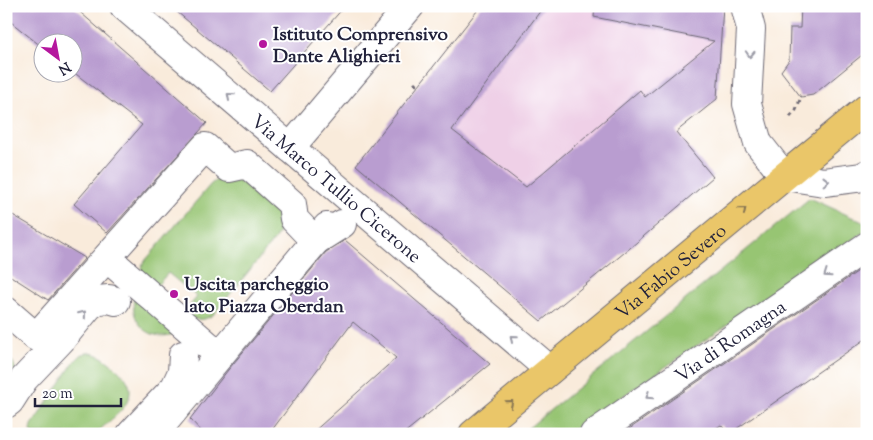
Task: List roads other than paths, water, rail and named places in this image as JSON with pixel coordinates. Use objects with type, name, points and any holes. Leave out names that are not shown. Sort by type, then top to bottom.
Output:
[{"type":"main road","name":"Via Fabio Severo","points":[[473,434],[867,108]]},
{"type":"street","name":"Via Marco Tullio Cicerone","points":[[124,6],[550,370]]},
{"type":"street","points":[[290,148],[410,6]]},
{"type":"street","points":[[745,6],[751,29],[748,104],[758,143],[784,176],[824,182],[866,176]]},
{"type":"street","points":[[6,311],[36,337],[205,146],[229,168],[247,164],[292,204],[294,219],[315,241]]},
{"type":"street","points":[[159,434],[156,432],[315,241],[338,221]]},
{"type":"street","name":"Via di Romagna","points":[[594,434],[867,246]]},
{"type":"street","points":[[107,258],[220,355]]},
{"type":"street","points":[[6,404],[33,368],[61,340],[93,302],[109,299],[116,301]]},
{"type":"street","points":[[6,414],[12,412],[30,394],[61,340]]},
{"type":"street","points":[[130,434],[175,387],[182,372],[183,354]]},
{"type":"place","name":"Istituto Comprensivo Dante Alighieri","points":[[263,44]]},
{"type":"place","name":"Uscita parcheggio lato Piazza Oberdan","points":[[174,294]]}]
